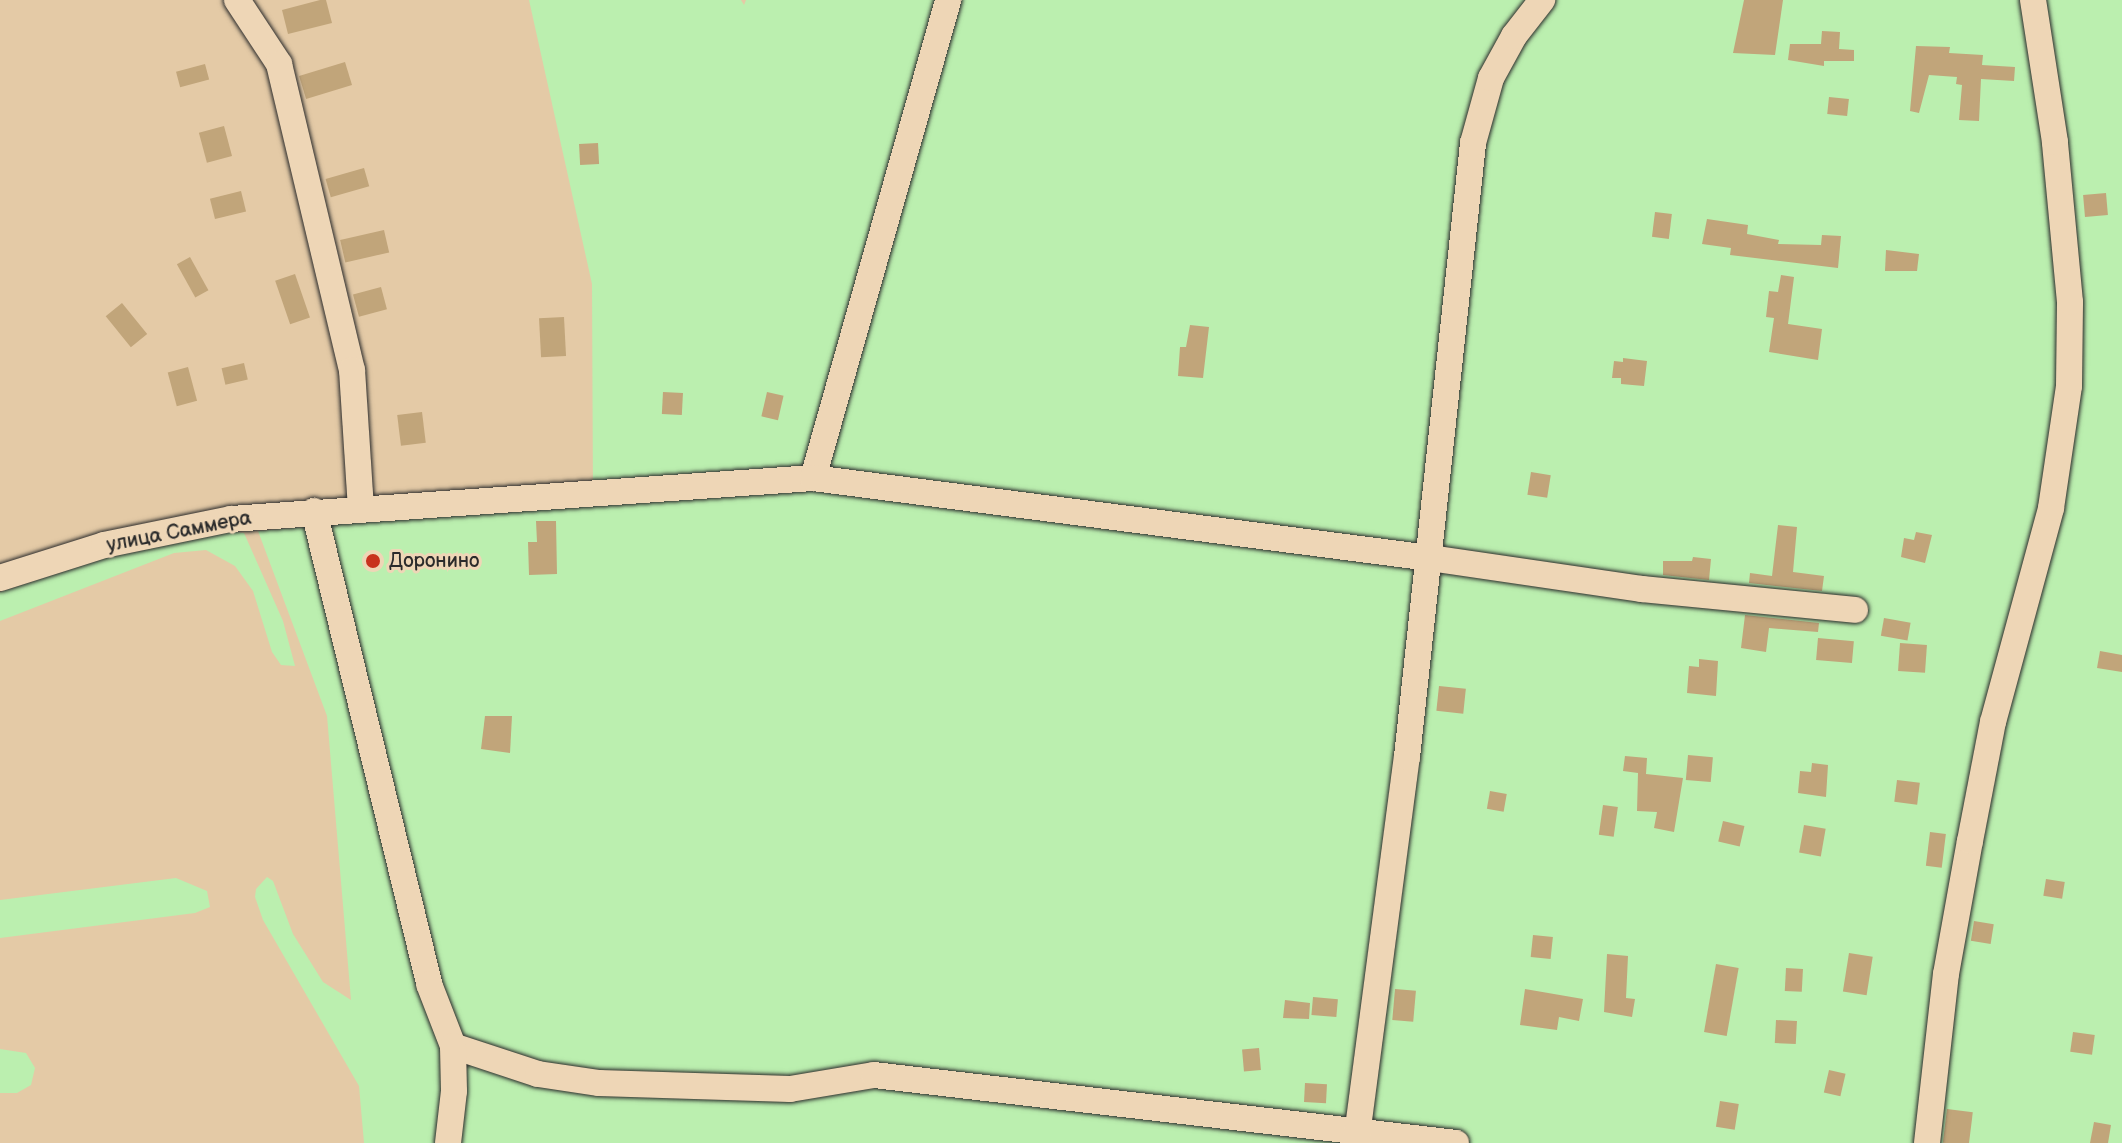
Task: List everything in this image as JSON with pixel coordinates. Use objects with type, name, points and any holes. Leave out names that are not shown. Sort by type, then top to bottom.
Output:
[{"type":"street","points":[[237,0],[279,64],[352,370],[361,508]]},
{"type":"street","points":[[813,478],[948,0]]},
{"type":"street","points":[[1357,1136],[1430,558],[1473,143],[1491,78],[1514,36],[1542,0]]},
{"type":"street","points":[[1927,1143],[1946,974],[1973,826],[1993,722],[2051,508],[2069,386],[2070,302],[2055,142],[2033,0]]},
{"type":"street","name":"улица Саммера","points":[[0,578],[166,530],[314,511],[813,478],[1430,558],[1642,589],[1855,610]]},
{"type":"street","points":[[314,511],[429,984],[453,1046],[454,1091],[448,1143]]},
{"type":"street","points":[[453,1046],[538,1074],[599,1083],[790,1089],[874,1075],[1357,1136],[1456,1143]]},
{"type":"green space","points":[[529,0],[741,0],[744,5],[746,0],[2122,0],[2122,1143],[364,1143],[359,1086],[263,920],[255,897],[256,889],[267,877],[273,881],[293,934],[323,982],[351,1000],[327,716],[258,531],[593,502],[592,284]]},
{"type":"green space","points":[[218,529],[244,533],[283,621],[295,666],[281,665],[272,652],[253,591],[235,566],[206,550],[174,553],[0,621],[0,592],[170,536]]},
{"type":"green space","points":[[176,878],[207,891],[210,907],[195,913],[0,938],[0,900]]},
{"type":"green space","points":[[0,1049],[26,1053],[35,1068],[31,1085],[17,1093],[0,1093]]},
{"type":"building","points":[[326,0],[332,23],[288,34],[282,10]]},
{"type":"building","points":[[1744,0],[1783,0],[1775,55],[1733,53]]},
{"type":"building","points":[[1822,31],[1840,32],[1839,49],[1854,50],[1854,61],[1824,61],[1824,66],[1788,60],[1790,44],[1821,44]]},
{"type":"building","points":[[1916,46],[1950,47],[1949,53],[1983,55],[1982,65],[2015,67],[2014,81],[1981,79],[1979,121],[1959,120],[1962,85],[1956,84],[1957,77],[1929,75],[1919,113],[1910,111]]},
{"type":"building","points":[[345,62],[352,85],[306,99],[299,76]]},
{"type":"building","points":[[205,64],[209,79],[180,87],[176,72]]},
{"type":"building","points":[[1829,97],[1849,99],[1847,116],[1827,114]]},
{"type":"building","points":[[224,126],[232,156],[207,163],[199,133]]},
{"type":"building","points":[[598,143],[599,164],[580,165],[579,144]]},
{"type":"building","points":[[364,168],[369,186],[331,197],[326,179]]},
{"type":"building","points":[[241,191],[246,211],[215,219],[210,199]]},
{"type":"building","points":[[2106,193],[2108,215],[2085,217],[2083,195]]},
{"type":"building","points":[[1655,212],[1672,214],[1669,239],[1652,237]]},
{"type":"building","points":[[1707,219],[1748,225],[1747,234],[1779,240],[1778,244],[1821,245],[1822,235],[1841,236],[1838,268],[1730,255],[1731,248],[1702,244]]},
{"type":"building","points":[[384,230],[389,252],[345,263],[340,240]]},
{"type":"building","points":[[1886,250],[1919,254],[1917,271],[1885,271]]},
{"type":"building","points":[[190,257],[208,290],[195,298],[177,264]]},
{"type":"building","points":[[295,274],[310,317],[290,324],[275,281]]},
{"type":"building","points":[[1781,275],[1794,277],[1788,324],[1822,329],[1818,360],[1769,352],[1774,318],[1766,317],[1769,291],[1778,292]]},
{"type":"building","points":[[381,287],[387,309],[359,317],[353,295]]},
{"type":"building","points":[[122,303],[147,334],[131,347],[106,316]]},
{"type":"building","points":[[564,317],[566,356],[541,357],[539,318]]},
{"type":"building","points":[[1190,325],[1209,327],[1203,378],[1178,376],[1180,347],[1186,347]]},
{"type":"building","points":[[1623,358],[1647,361],[1644,386],[1621,384],[1621,378],[1612,378],[1614,361],[1623,362]]},
{"type":"building","points":[[244,363],[248,380],[225,385],[222,368]]},
{"type":"building","points":[[188,367],[197,401],[177,406],[168,372]]},
{"type":"building","points":[[663,392],[683,393],[682,415],[662,414]]},
{"type":"building","points":[[767,392],[784,396],[778,420],[761,416]]},
{"type":"building","points":[[422,412],[426,443],[401,446],[397,415]]},
{"type":"building","points":[[1531,472],[1551,475],[1547,498],[1527,495]]},
{"type":"building","points":[[536,521],[556,521],[557,574],[529,575],[528,542],[537,542]]},
{"type":"building","points":[[1778,525],[1797,527],[1793,572],[1824,576],[1822,591],[1749,583],[1750,573],[1772,576]]},
{"type":"building","points":[[1916,532],[1932,535],[1925,563],[1901,557],[1904,538],[1914,540]]},
{"type":"building","points":[[1693,557],[1711,559],[1709,580],[1663,575],[1663,561],[1692,561]]},
{"type":"building","points":[[1745,615],[1819,623],[1818,632],[1769,628],[1766,652],[1741,648]]},
{"type":"building","points":[[1884,618],[1911,623],[1907,640],[1881,636]]},
{"type":"building","points":[[1818,638],[1854,641],[1852,663],[1816,660]]},
{"type":"building","points":[[1900,643],[1927,645],[1925,673],[1898,671]]},
{"type":"building","points":[[2100,651],[2122,655],[2122,672],[2097,668]]},
{"type":"building","points":[[1699,659],[1718,661],[1716,696],[1687,693],[1689,666],[1699,667]]},
{"type":"building","points":[[1439,686],[1466,689],[1463,714],[1436,711]]},
{"type":"building","points":[[485,716],[512,716],[510,753],[481,749]]},
{"type":"building","points":[[1688,755],[1713,757],[1711,782],[1686,780]]},
{"type":"building","points":[[1625,756],[1647,758],[1646,774],[1683,778],[1674,832],[1654,828],[1657,812],[1637,811],[1638,773],[1623,771]]},
{"type":"building","points":[[1812,763],[1828,765],[1826,797],[1798,793],[1800,771],[1811,772]]},
{"type":"building","points":[[1897,780],[1920,783],[1917,805],[1894,802]]},
{"type":"building","points":[[1490,791],[1507,794],[1504,812],[1487,809]]},
{"type":"building","points":[[1603,805],[1618,807],[1614,837],[1599,835]]},
{"type":"building","points":[[1723,821],[1744,826],[1740,846],[1718,841]]},
{"type":"building","points":[[1804,825],[1826,829],[1821,856],[1799,853]]},
{"type":"building","points":[[1930,832],[1946,834],[1942,868],[1926,866]]},
{"type":"building","points":[[2046,879],[2065,882],[2062,899],[2043,896]]},
{"type":"building","points":[[1974,921],[1994,924],[1991,944],[1971,941]]},
{"type":"building","points":[[1533,935],[1553,937],[1551,959],[1531,957]]},
{"type":"building","points":[[1849,953],[1873,957],[1867,995],[1843,992]]},
{"type":"building","points":[[1607,954],[1628,956],[1626,998],[1635,999],[1632,1017],[1604,1012]]},
{"type":"building","points":[[1716,964],[1739,968],[1727,1036],[1704,1032]]},
{"type":"building","points":[[1786,968],[1803,969],[1802,992],[1785,991]]},
{"type":"building","points":[[1395,989],[1416,991],[1413,1022],[1392,1020]]},
{"type":"building","points":[[1525,989],[1583,999],[1579,1021],[1559,1017],[1557,1030],[1520,1025]]},
{"type":"building","points":[[1313,997],[1338,999],[1336,1017],[1311,1015]]},
{"type":"building","points":[[1285,1000],[1310,1003],[1309,1019],[1283,1018]]},
{"type":"building","points":[[1776,1020],[1797,1021],[1796,1044],[1775,1043]]},
{"type":"building","points":[[2073,1032],[2095,1035],[2092,1055],[2070,1052]]},
{"type":"building","points":[[1259,1048],[1261,1070],[1244,1071],[1242,1049]]},
{"type":"building","points":[[1829,1070],[1846,1074],[1840,1096],[1824,1092]]},
{"type":"building","points":[[1305,1083],[1327,1084],[1326,1103],[1304,1102]]},
{"type":"building","points":[[1720,1101],[1739,1104],[1735,1130],[1716,1127]]},
{"type":"building","points":[[1947,1109],[1973,1112],[1969,1143],[1943,1143]]},
{"type":"building","points":[[2094,1122],[2111,1125],[2108,1143],[2090,1143]]},
{"type":"place","name":"Доронино","points":[[373,561]]}]
